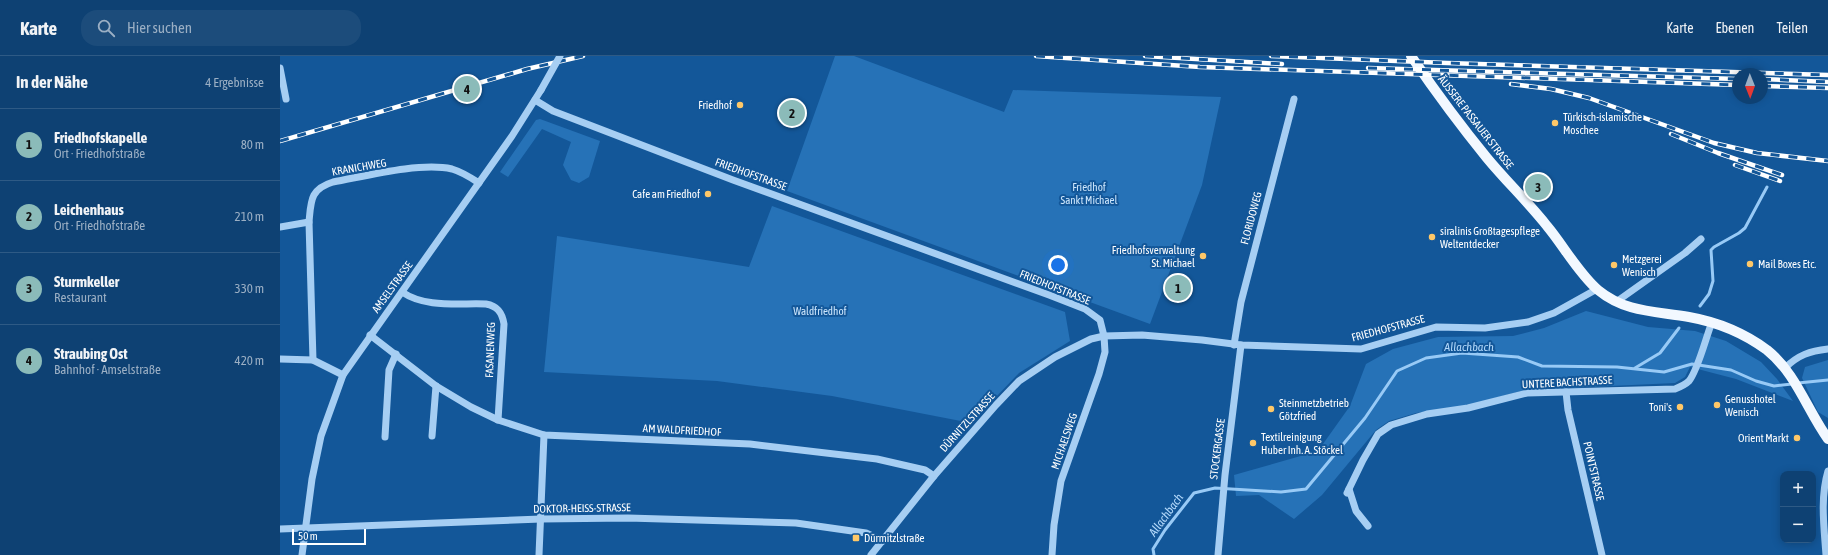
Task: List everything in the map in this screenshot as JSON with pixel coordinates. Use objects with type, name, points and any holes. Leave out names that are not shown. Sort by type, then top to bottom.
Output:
[{"type":"main road","name":"ÄUSSERE PASSAUER STRASSE","points":[[1411,56],[1460,124],[1498,170],[1548,226],[1597,289],[1616,302],[1644,311],[1690,317],[1712,322],[1748,337],[1767,350],[1787,370],[1827,437]]},
{"type":"street","name":"AMSELSTRASSE","points":[[302,555],[312,479],[321,436],[343,375],[536,100],[560,56]]},
{"type":"street","points":[[280,68],[286,99]]},
{"type":"street","name":"FLORIDOWEG","points":[[1238,345],[1241,302],[1294,99]]},
{"type":"street","name":"FRIEDHOFSTRASSE","points":[[536,100],[553,111],[733,180],[866,227],[1085,309],[1100,320],[1104,336],[1142,335],[1202,340],[1238,345],[1361,349],[1436,327],[1485,328],[1528,322],[1554,313],[1597,289]]},
{"type":"street","name":"KRANICHWEG","points":[[313,360],[309,222],[312,197],[317,189],[333,182],[428,167],[453,170],[466,174],[479,183]]},
{"type":"street","points":[[280,227],[309,222]]},
{"type":"street","points":[[1616,302],[1701,239]]},
{"type":"street","name":"FASANENWEG","points":[[402,292],[408,296],[428,302],[486,304],[492,305],[500,311],[504,324],[498,420]]},
{"type":"street","name":"UNTERE BACHSTRASSE","points":[[1368,526],[1356,511],[1348,491],[1378,434],[1391,425],[1427,414],[1468,408],[1527,393],[1675,388],[1689,381],[1696,367],[1712,322]]},
{"type":"street","name":"AM WALDFRIEDHOF","points":[[370,336],[396,354],[436,386],[498,420],[544,435],[750,444],[877,459],[925,470],[934,476]]},
{"type":"street","name":"DÜRNITZLSTRASSE","points":[[871,555],[934,476],[1019,381],[1055,357],[1084,342],[1104,336]]},
{"type":"street","name":"MICHAELSWEG","points":[[1052,555],[1054,525],[1061,481],[1099,374],[1105,352],[1104,336]]},
{"type":"street","name":"STOCKERGASSE","points":[[1218,555],[1238,345]]},
{"type":"street","points":[[1787,370],[1795,359],[1805,353],[1828,348]]},
{"type":"street","points":[[385,437],[389,370],[396,354]]},
{"type":"street","points":[[280,359],[313,360],[343,375]]},
{"type":"street","points":[[432,436],[436,386]]},
{"type":"street","name":"POINTSTRASSE","points":[[1566,392],[1568,410],[1602,555]]},
{"type":"street","points":[[539,555],[544,435]]},
{"type":"street","points":[[1826,555],[1823,508],[1828,471]]},
{"type":"street","name":"DOKTOR-HEISS-STRASSE","points":[[280,529],[541,519],[628,518],[796,523],[866,533],[883,541]]},
{"type":"green space","name":"Friedhof Sankt Michael","points":[[835,56],[854,56],[1004,112],[1013,90],[1221,97],[1202,185],[1150,324],[787,191]]},
{"type":"green space","points":[[540,119],[600,141],[589,177],[579,183],[571,180],[563,165],[571,142],[542,129],[508,177],[500,172],[536,120]]},
{"type":"green space","name":"Waldfriedhof","points":[[772,206],[1065,312],[1070,341],[1019,373],[971,423],[832,396],[717,381],[544,372],[557,236],[749,267]]},
{"type":"green space","points":[[1586,311],[1648,327],[1695,331],[1726,341],[1761,362],[1777,379],[1793,401],[1736,379],[1690,367],[1685,377],[1675,383],[1525,390],[1469,405],[1416,413],[1389,421],[1376,430],[1322,495],[1294,519],[1259,495],[1236,496],[1234,475],[1318,451],[1350,406],[1366,364],[1393,349],[1438,337],[1513,336],[1544,328]]},
{"type":"green space","points":[[1828,360],[1828,418],[1818,412],[1802,378],[1805,367]]},
{"type":"waterway","points":[[1700,306],[1709,294],[1713,281],[1711,250],[1745,228],[1767,187]]},
{"type":"waterway","points":[[1635,368],[1660,353],[1679,328]]},
{"type":"waterway","name":"Allachbach","points":[[1154,555],[1153,549],[1165,530],[1194,493],[1215,488],[1281,492],[1306,489],[1365,418],[1397,371],[1426,358],[1462,353],[1518,357],[1542,366],[1617,367],[1664,372],[1692,364],[1731,370],[1756,381],[1774,386],[1792,384]]},
{"type":"waterway","name":"Allachbach","points":[[1798,383],[1828,380]]},
{"type":"railway","points":[[280,141],[527,69],[583,56]]},
{"type":"railway","points":[[1036,56],[1200,67],[1732,85]]},
{"type":"railway","points":[[1145,56],[1282,64]]},
{"type":"railway","points":[[1271,56],[1828,75]]},
{"type":"railway","points":[[1368,68],[1732,79]]},
{"type":"railway","points":[[1768,79],[1828,82]]},
{"type":"railway","points":[[1511,84],[1551,89],[1589,98],[1714,143],[1757,153],[1828,161]]},
{"type":"railway","points":[[1768,86],[1828,88]]},
{"type":"railway","points":[[1671,134],[1718,153],[1782,175]]},
{"type":"railway","points":[[1735,165],[1780,181]]},
{"type":"place","name":"Straubing Ost","points":[[467,89]]},
{"type":"place","name":"Friedhof","points":[[740,105]]},
{"type":"place","name":"Leichenhaus","points":[[792,113]]},
{"type":"place","name":"Türkisch-islamische Moschee","points":[[1555,123]]},
{"type":"place","name":"Sturmkeller","points":[[1538,187]]},
{"type":"place","name":"Cafe am Friedhof","points":[[708,194]]},
{"type":"place","name":"siralinis Großtagespflege Weltentdecker","points":[[1432,237]]},
{"type":"place","name":"Friedhofsverwaltung St. Michael","points":[[1203,256]]},
{"type":"place","name":"Mail Boxes Etc.","points":[[1750,264]]},
{"type":"place","name":"Metzgerei Wenisch","points":[[1614,265]]},
{"type":"place","name":"Friedhofskapelle","points":[[1178,288]]},
{"type":"place","name":"Genusshotel Wenisch","points":[[1717,405]]},
{"type":"place","name":"Toni's","points":[[1680,407]]},
{"type":"place","name":"Steinmetzbetrieb Götzfried","points":[[1271,409]]},
{"type":"place","name":"Orient Markt","points":[[1797,438]]},
{"type":"place","name":"Textilreinigung Huber Inh. A. Stöckel","points":[[1253,443]]},
{"type":"place","name":"Dürmitzlstraße","points":[[856,538]]}]
